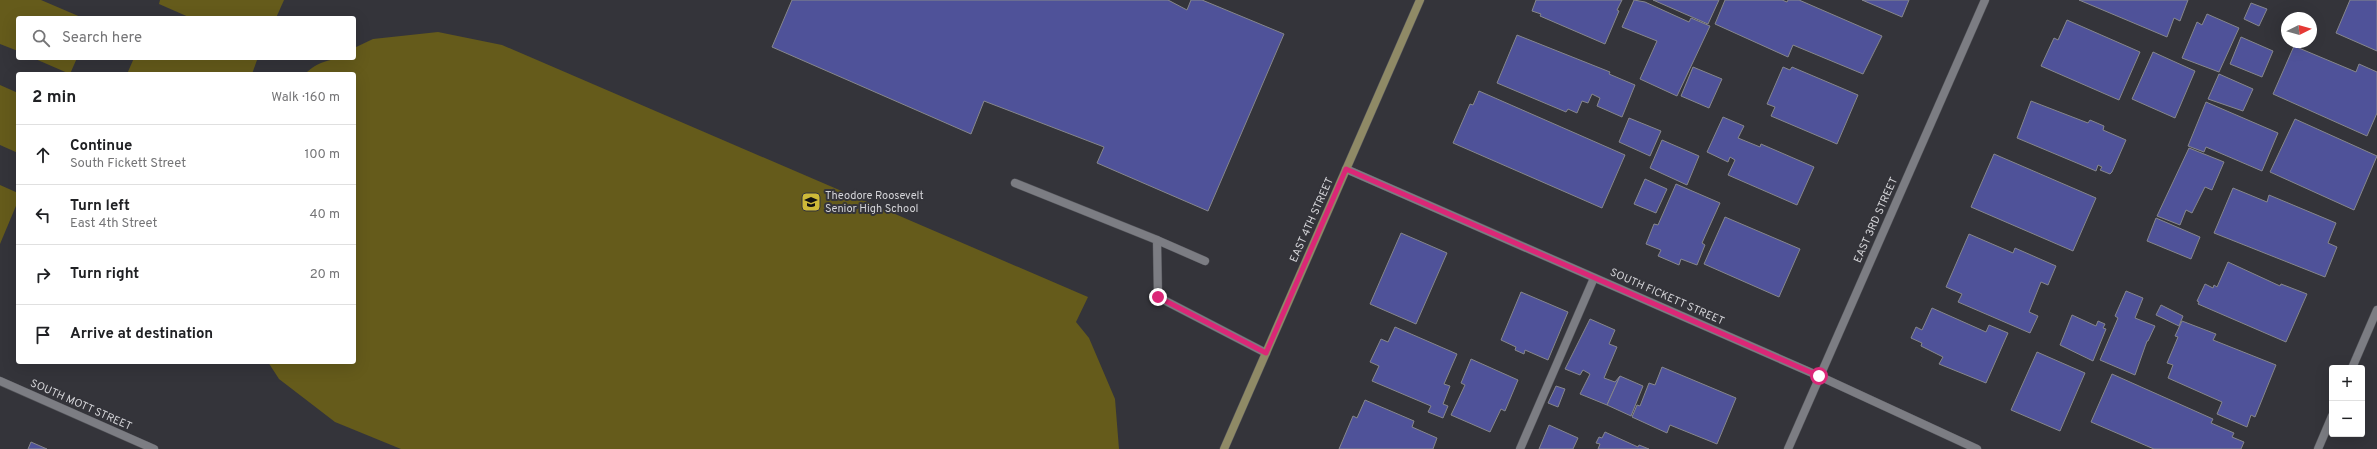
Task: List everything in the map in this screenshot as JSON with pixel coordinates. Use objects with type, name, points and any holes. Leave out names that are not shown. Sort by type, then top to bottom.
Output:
[{"type":"main road","name":"EAST 4TH STREET","points":[[1224,449],[1420,0]]},
{"type":"street","name":"EAST 3RD STREET","points":[[1788,449],[1985,0]]},
{"type":"street","name":"SOUTH FICKETT STREET","points":[[1346,169],[1819,376],[1977,449]]},
{"type":"street","points":[[1015,183],[1205,261]]},
{"type":"street","points":[[1157,240],[1158,297],[1266,353]]},
{"type":"street","points":[[1520,449],[1594,278]]},
{"type":"street","points":[[2353,365],[2377,310]]},
{"type":"street","name":"SOUTH MOTT STREET","points":[[0,381],[154,449]]},
{"type":"street","points":[[2318,449],[2329,423]]},
{"type":"shaded area","points":[[0,0],[41,0],[78,16],[16,16],[16,50],[0,44]]},
{"type":"shaded area","points":[[160,0],[284,0],[277,16],[186,16],[159,4]]},
{"type":"shaded area","points":[[438,32],[502,45],[1088,297],[1076,322],[1089,338],[1115,399],[1119,449],[401,449],[335,422],[279,379],[269,364],[356,364],[356,72],[307,72],[310,69],[328,61],[356,60],[356,47],[373,39]]},
{"type":"shaded area","points":[[38,60],[76,60],[71,72],[65,72]]},
{"type":"shaded area","points":[[133,60],[257,60],[253,72],[128,72]]},
{"type":"shaded area","points":[[0,85],[16,92],[16,152],[0,145]]},
{"type":"shaded area","points":[[0,185],[16,192],[16,206],[0,244]]},
{"type":"building","points":[[792,0],[1168,0],[1187,10],[1191,0],[1202,0],[1284,34],[1208,211],[1097,163],[1104,147],[984,101],[971,134],[772,47]]},
{"type":"building","points":[[1536,0],[1622,0],[1605,44],[1540,16],[1541,14],[1532,11]]},
{"type":"building","points":[[1634,0],[1645,2],[1689,22],[1691,18],[1710,26],[1677,96],[1640,79],[1657,41],[1622,27]]},
{"type":"building","points":[[1653,0],[1719,0],[1708,24]]},
{"type":"building","points":[[1725,0],[1782,0],[1787,2],[1788,0],[1799,0],[1882,36],[1863,74],[1793,45],[1788,57],[1715,24]]},
{"type":"building","points":[[1862,0],[1909,0],[1902,17]]},
{"type":"building","points":[[2079,0],[2188,0],[2180,21],[2174,18],[2167,37]]},
{"type":"building","points":[[2350,0],[2377,0],[2377,51],[2336,33]]},
{"type":"building","points":[[2251,3],[2267,9],[2259,26],[2244,19]]},
{"type":"building","points":[[2207,14],[2239,28],[2219,72],[2182,58],[2197,22],[2202,25]]},
{"type":"building","points":[[2067,20],[2140,52],[2119,100],[2041,66],[2054,38],[2058,40]]},
{"type":"building","points":[[1517,35],[1610,72],[1609,74],[1635,85],[1622,117],[1597,106],[1600,98],[1592,94],[1588,103],[1582,101],[1577,113],[1568,109],[1566,112],[1497,83]]},
{"type":"building","points":[[2241,37],[2273,51],[2262,77],[2230,64]]},
{"type":"building","points":[[2293,48],[2299,48],[2356,72],[2359,64],[2377,72],[2377,113],[2367,136],[2273,94]]},
{"type":"building","points":[[2153,52],[2195,71],[2175,118],[2132,99]]},
{"type":"building","points":[[1693,67],[1722,79],[1709,108],[1681,96]]},
{"type":"building","points":[[1783,67],[1790,70],[1792,67],[1858,95],[1837,144],[1771,116],[1775,107],[1767,104]]},
{"type":"building","points":[[2219,74],[2253,89],[2243,111],[2208,99]]},
{"type":"building","points":[[1479,91],[1625,155],[1602,208],[1453,143],[1470,104],[1473,105]]},
{"type":"building","points":[[2031,101],[2088,123],[2090,120],[2104,126],[2103,130],[2126,140],[2112,172],[2110,174],[2100,170],[2102,167],[2098,165],[2096,171],[2017,138]]},
{"type":"building","points":[[2206,102],[2278,133],[2262,171],[2206,147],[2204,152],[2188,146]]},
{"type":"building","points":[[1723,117],[1744,126],[1738,138],[1760,147],[1761,144],[1814,167],[1797,205],[1728,175],[1735,160],[1730,157],[1728,162],[1707,152]]},
{"type":"building","points":[[1629,118],[1661,131],[1650,156],[1619,142]]},
{"type":"building","points":[[2295,119],[2377,156],[2354,210],[2270,172]]},
{"type":"building","points":[[1662,140],[1699,156],[1687,185],[1650,168]]},
{"type":"building","points":[[2189,148],[2224,162],[2212,190],[2205,187],[2192,213],[2186,210],[2180,225],[2157,216]]},
{"type":"building","points":[[1994,154],[2096,198],[2073,251],[1971,207]]},
{"type":"building","points":[[1645,179],[1667,189],[1656,213],[1634,204]]},
{"type":"building","points":[[1676,184],[1720,203],[1702,243],[1705,245],[1697,265],[1681,259],[1679,265],[1658,256],[1661,250],[1646,244],[1654,224],[1658,225]]},
{"type":"building","points":[[2233,188],[2267,202],[2269,195],[2336,223],[2328,243],[2337,247],[2325,277],[2214,233]]},
{"type":"building","points":[[1725,217],[1800,249],[1779,297],[1704,264]]},
{"type":"building","points":[[2156,218],[2200,237],[2191,259],[2147,241]]},
{"type":"building","points":[[1401,233],[1447,253],[1416,324],[1370,304]]},
{"type":"building","points":[[1969,234],[2013,253],[2015,248],[2056,266],[2048,285],[2041,282],[2029,312],[2038,316],[2030,333],[1958,302],[1962,294],[1946,287]]},
{"type":"building","points":[[2228,262],[2280,286],[2281,284],[2307,294],[2286,342],[2198,304],[2199,302],[2197,301],[2205,284],[2213,288],[2214,285],[2217,287]]},
{"type":"building","points":[[2126,291],[2143,298],[2135,318],[2155,326],[2147,341],[2135,375],[2100,360],[2118,318],[2115,316]]},
{"type":"building","points":[[1521,292],[1568,312],[1548,360],[1525,350],[1524,354],[1515,350],[1516,347],[1501,340]]},
{"type":"building","points":[[2161,305],[2183,316],[2179,326],[2156,315]]},
{"type":"building","points":[[1932,308],[1986,332],[1989,325],[2008,333],[1986,383],[1939,364],[1943,357],[1921,346],[1922,343],[1911,338],[1916,327],[1922,330]]},
{"type":"building","points":[[2072,315],[2096,326],[2098,321],[2105,324],[2103,328],[2106,329],[2093,361],[2060,345]]},
{"type":"building","points":[[1590,319],[1615,330],[1609,344],[1617,347],[1604,378],[1615,382],[1620,376],[1607,405],[1580,394],[1590,374],[1583,370],[1580,375],[1565,369]]},
{"type":"building","points":[[2182,321],[2216,334],[2213,340],[2276,365],[2255,417],[2251,415],[2247,427],[2217,414],[2222,402],[2168,378],[2173,365],[2167,363],[2178,337],[2175,336]]},
{"type":"building","points":[[1395,327],[1457,354],[1444,384],[1450,386],[1443,404],[1448,406],[1443,418],[1428,412],[1431,406],[1372,381],[1379,366],[1370,362],[1381,339],[1388,342]]},
{"type":"building","points":[[2037,352],[2085,373],[2060,431],[2011,410]]},
{"type":"building","points":[[1471,359],[1518,380],[1505,411],[1501,409],[1490,432],[1451,415],[1465,385],[1461,383]]},
{"type":"building","points":[[1662,367],[1736,398],[1717,444],[1670,425],[1667,433],[1632,417],[1637,405],[1640,406],[1649,383],[1655,385]]},
{"type":"building","points":[[2112,374],[2213,419],[2211,423],[2234,433],[2232,437],[2244,442],[2241,449],[2154,449],[2091,422]]},
{"type":"building","points":[[1620,376],[1643,386],[1631,416],[1607,405]]},
{"type":"building","points":[[1556,386],[1565,389],[1558,407],[1548,403]]},
{"type":"building","points":[[1365,400],[1414,421],[1412,427],[1437,438],[1433,449],[1339,449],[1353,416],[1357,418]]},
{"type":"building","points":[[1549,425],[1578,438],[1573,449],[1539,449]]},
{"type":"building","points":[[1605,432],[1638,447],[1639,445],[1649,449],[1598,449],[1600,444],[1596,443],[1599,437],[1602,438]]},
{"type":"building","points":[[31,442],[47,449],[28,449]]},
{"type":"place","name":"Theodore Roosevelt Senior High School","points":[[811,202]]},
{"type":"route","points":[[1158,297],[1266,353],[1346,169],[1819,376]]}]
